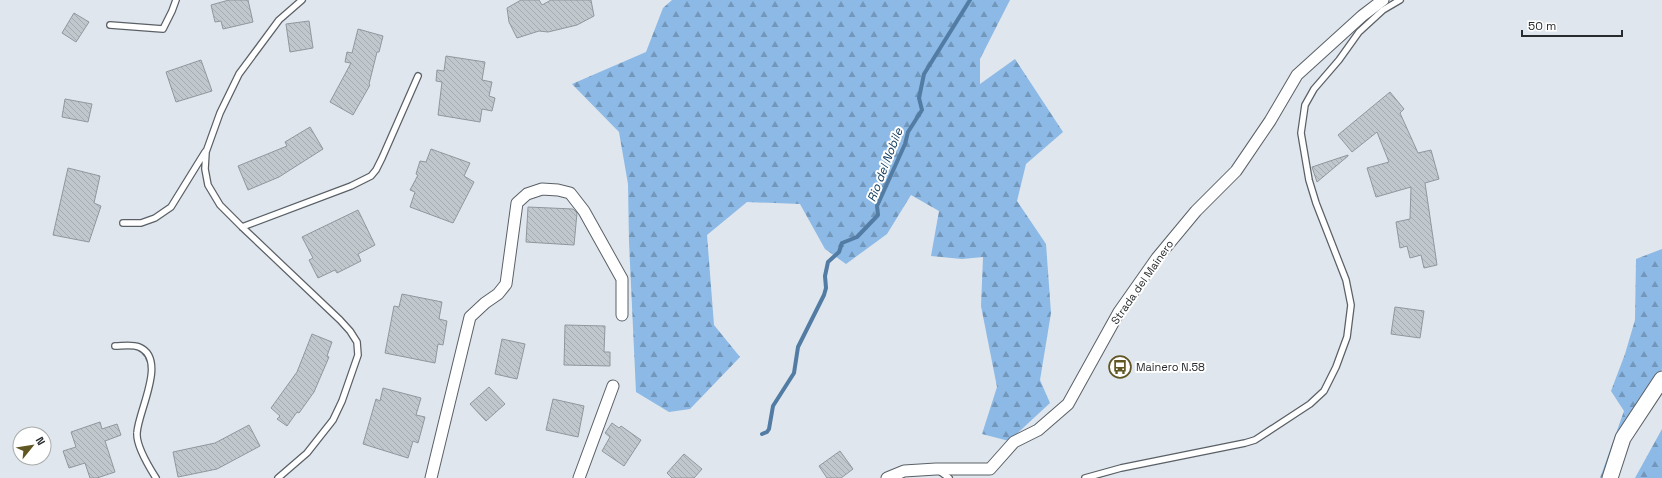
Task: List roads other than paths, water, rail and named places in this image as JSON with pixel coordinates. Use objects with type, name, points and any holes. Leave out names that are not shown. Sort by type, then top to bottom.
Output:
[{"type":"street","name":"Strada del Mainero","points":[[887,478],[904,471],[936,469],[990,469],[1014,442],[1038,430],[1068,404],[1119,312],[1157,258],[1196,211],[1236,171],[1270,121],[1297,75],[1362,16],[1383,0]]},
{"type":"street","points":[[431,478],[470,317],[485,303],[498,294],[506,284],[517,203],[527,194],[542,189],[558,190],[570,193],[584,211],[622,279],[622,315]]},
{"type":"street","points":[[1610,478],[1623,438],[1662,379]]},
{"type":"street","points":[[579,478],[613,386]]},
{"type":"lane","points":[[110,25],[163,29],[176,0]]},
{"type":"lane","points":[[123,223],[141,223],[159,216],[171,207],[206,152],[220,114],[239,74],[279,20],[302,0]]},
{"type":"lane","points":[[1085,478],[1121,468],[1255,440],[1310,404],[1324,391],[1336,367],[1347,337],[1351,305],[1346,280],[1316,203],[1309,180],[1301,133],[1304,106],[1314,90],[1360,32],[1383,10],[1400,0]]},
{"type":"lane","points":[[242,227],[351,186],[370,176],[376,170],[382,158],[418,76]]},
{"type":"lane","points":[[206,152],[205,170],[208,185],[220,205],[340,320],[357,342],[358,355],[355,368],[333,420],[307,453],[278,478]]},
{"type":"lane","points":[[115,346],[138,346],[147,352],[152,360],[150,384],[136,434],[143,456],[156,478]]},
{"type":"lane","points":[[936,469],[949,478]]},
{"type":"waterway","name":"Rio del Nobile","points":[[762,434],[767,432],[769,429],[773,406],[794,373],[798,347],[824,295],[826,288],[825,276],[828,262],[839,252],[842,243],[857,237],[878,215],[877,206],[905,144],[908,132],[922,110],[919,98],[924,74],[970,0]]},
{"type":"place","name":"Mainero N.58","points":[[1120,367]]}]
